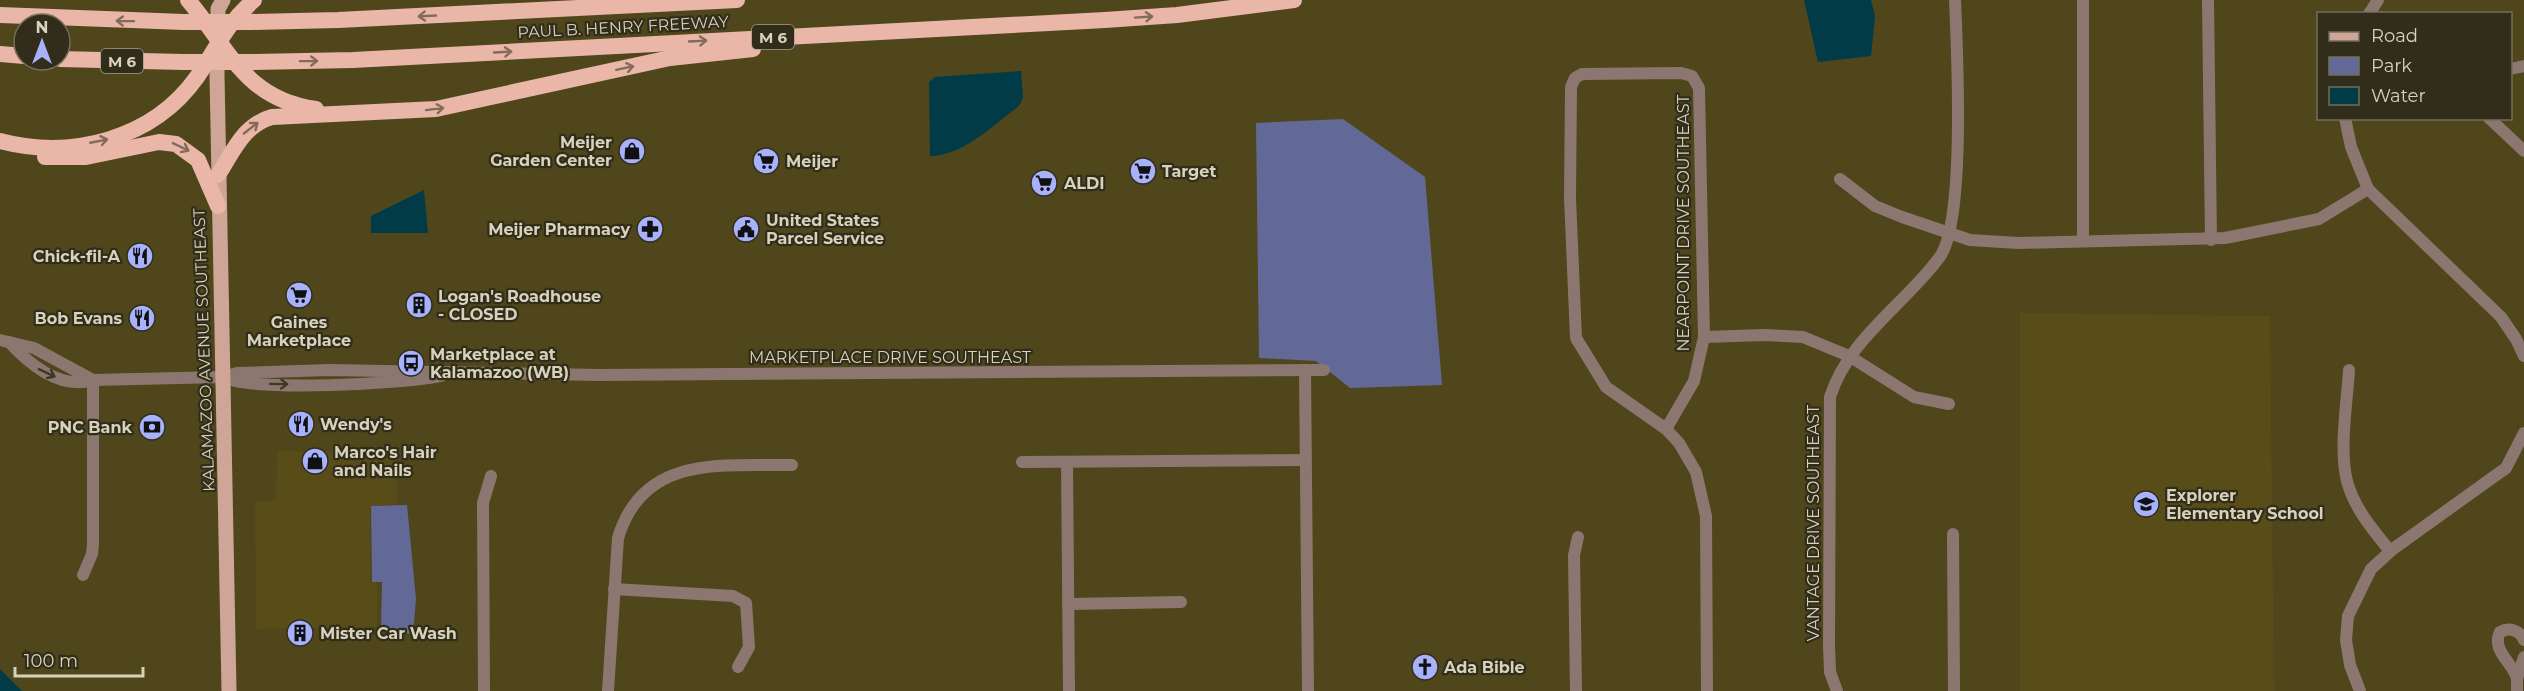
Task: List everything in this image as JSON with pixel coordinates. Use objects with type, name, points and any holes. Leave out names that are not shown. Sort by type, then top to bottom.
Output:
[{"type":"highway","points":[[188,0],[251,82],[279,100],[324,111],[376,113]]},
{"type":"highway","points":[[0,141],[30,147],[63,147],[111,139],[145,126],[173,106],[198,75],[218,40],[254,0]]},
{"type":"highway","name":"PAUL B. HENRY FREEWAY","points":[[0,15],[184,22],[349,20],[737,0]]},
{"type":"highway","name":"PAUL B. HENRY FREEWAY","points":[[72,59],[183,62],[352,60],[1105,20],[1186,14],[1294,0]]},
{"type":"highway","points":[[218,175],[243,134],[264,120],[436,109],[628,67],[707,53],[1031,29],[1105,20]]},
{"type":"highway","points":[[0,148],[35,156],[69,158],[159,142],[176,144],[198,160],[218,206]]},
{"type":"main road","name":"KALAMAZOO AVENUE SOUTHEAST","points":[[218,3],[218,206],[230,691]]},
{"type":"street","name":"VANTAGE DRIVE SOUTHEAST","points":[[1837,691],[1830,672],[1829,646],[1828,418],[1830,397],[1836,377],[1849,356],[1941,256],[1950,233],[1955,201],[1957,56],[1955,0]]},
{"type":"street","points":[[2083,0],[2083,241]]},
{"type":"street","points":[[2208,0],[2211,240]]},
{"type":"street","name":"NEARPOINT DRIVE SOUTHEAST","points":[[1590,73],[1681,73],[1692,76],[1700,88],[1704,337],[1694,381],[1666,429],[1606,387],[1576,338],[1570,198],[1571,87],[1575,78],[1590,73]]},
{"type":"street","points":[[2345,120],[2351,147],[2368,189],[2501,317],[2524,356]]},
{"type":"street","points":[[2491,120],[2524,151]]},
{"type":"street","points":[[1840,179],[1875,206],[1970,240],[1989,242],[2211,240],[2319,219],[2368,189]]},
{"type":"street","points":[[1704,337],[1764,335],[1803,337],[1849,356],[1914,397],[1949,404]]},
{"type":"street","name":"MARKETPLACE DRIVE SOUTHEAST","points":[[5,341],[24,358],[51,375],[73,383],[93,380],[222,377],[236,383],[289,384],[411,380],[458,372],[505,371],[609,375],[1324,370]]},
{"type":"street","points":[[1305,370],[1308,691]]},
{"type":"street","points":[[2349,370],[2345,434],[2347,480],[2361,511],[2390,551]]},
{"type":"street","points":[[83,575],[92,554],[93,544],[93,380]]},
{"type":"street","points":[[1666,429],[1678,443],[1696,472],[1706,516],[1707,691]]},
{"type":"street","points":[[2360,691],[2350,665],[2346,640],[2348,616],[2371,570],[2390,551],[2506,468],[2524,433]]},
{"type":"street","points":[[1022,462],[1305,459]]},
{"type":"street","points":[[1067,462],[1069,691]]},
{"type":"street","points":[[608,691],[618,538],[623,520],[635,502],[655,484],[683,469],[792,465]]},
{"type":"street","points":[[484,691],[483,503],[491,476]]},
{"type":"street","points":[[1953,534],[1953,691]]},
{"type":"street","points":[[1576,691],[1574,555],[1578,537]]},
{"type":"street","points":[[614,590],[733,596],[741,599],[746,603],[749,647],[738,667]]},
{"type":"street","points":[[1068,604],[1182,602]]},
{"type":"street","points":[[2517,678],[2513,667],[2499,649],[2497,637],[2503,630],[2515,630],[2524,640]]},
{"type":"street","points":[[2517,691],[2517,678],[2524,657]]},
{"type":"shaded area","name":"Explorer Elementary School","points":[[2020,313],[2270,316],[2274,691],[2020,691]]},
{"type":"shaded area","points":[[277,451],[396,452],[397,504],[370,506],[370,582],[377,583],[377,627],[256,629],[255,501],[276,501]]},
{"type":"green space","points":[[1343,119],[1425,177],[1442,385],[1350,388],[1316,361],[1259,358],[1256,123]]},
{"type":"green space","points":[[407,505],[416,599],[413,635],[381,627],[382,582],[372,582],[371,506]]},
{"type":"water","points":[[1804,0],[1871,0],[1875,16],[1871,56],[1818,62]]},
{"type":"water","points":[[1021,71],[1023,98],[1019,106],[966,145],[942,155],[930,156],[929,82],[935,77]]},
{"type":"water","points":[[424,190],[428,233],[371,233],[371,216]]},
{"type":"water","points":[[0,669],[22,691],[0,691]]},
{"type":"place","name":"Meijer Garden Center","points":[[632,151]]},
{"type":"place","name":"Meijer","points":[[766,161]]},
{"type":"place","name":"Target","points":[[1143,171]]},
{"type":"place","name":"ALDI","points":[[1044,183]]},
{"type":"place","name":"Meijer Pharmacy","points":[[650,229]]},
{"type":"place","name":"United States Parcel Service","points":[[746,229]]},
{"type":"place","name":"Chick-fil-A","points":[[140,256]]},
{"type":"place","name":"Gaines Marketplace","points":[[299,295]]},
{"type":"place","name":"Logan's Roadhouse - CLOSED","points":[[419,305]]},
{"type":"place","name":"Bob Evans","points":[[142,318]]},
{"type":"place","name":"Marketplace at Kalamazoo (WB)","points":[[411,363]]},
{"type":"place","name":"Wendy's","points":[[301,424]]},
{"type":"place","name":"PNC Bank","points":[[152,427]]},
{"type":"place","name":"Marco's Hair and Nails","points":[[315,461]]},
{"type":"place","name":"Explorer Elementary School","points":[[2146,504]]},
{"type":"place","name":"Mister Car Wash","points":[[300,633]]},
{"type":"place","name":"Ada Bible","points":[[1425,667]]}]
